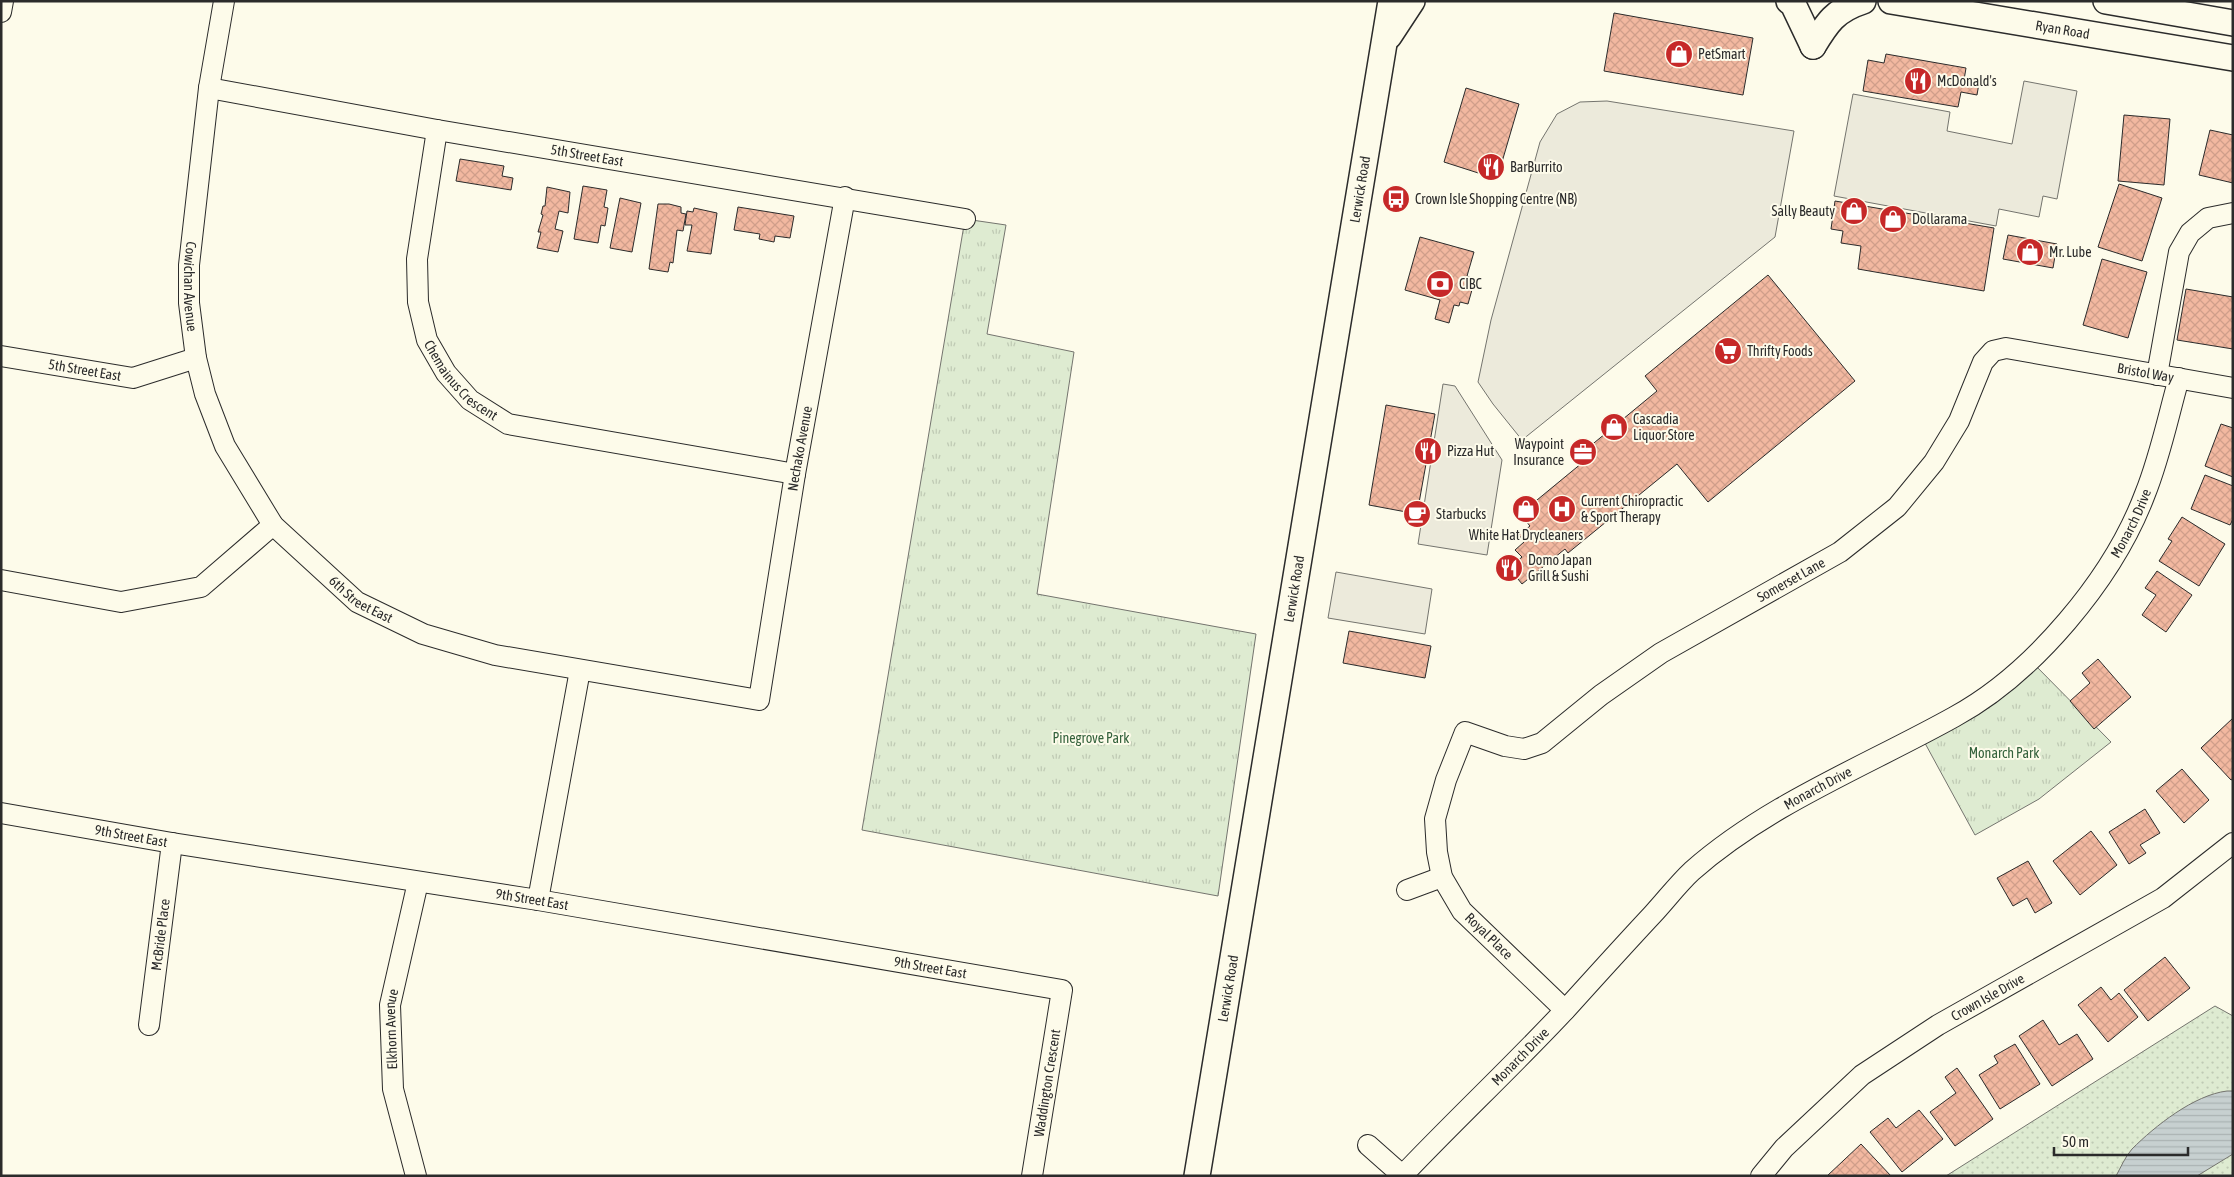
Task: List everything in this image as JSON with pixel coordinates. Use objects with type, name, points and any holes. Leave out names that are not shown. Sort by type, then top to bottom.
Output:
[{"type":"main road","points":[[1375,1],[1384,44]]},
{"type":"main road","name":"Lerwick Road","points":[[1197,1176],[1391,1]]},
{"type":"main road","points":[[1384,44],[1412,1]]},
{"type":"main road","points":[[1788,1],[1793,4],[1813,46],[1828,21],[1850,5],[1863,1]]},
{"type":"main road","points":[[1993,1],[2007,4],[2010,1]]},
{"type":"main road","points":[[2106,1],[2233,23]]},
{"type":"main road","name":"Ryan Road","points":[[1897,2],[2233,58]]},
{"type":"street","points":[[1,12],[3,1]]},
{"type":"street","name":"Cowichan Avenue","points":[[224,1],[209,88],[189,265],[190,303],[196,358],[205,394],[224,446],[272,525]]},
{"type":"street","name":"5th Street East","points":[[209,88],[437,130],[844,197],[965,219]]},
{"type":"street","name":"Chemainus Crescent","points":[[437,130],[417,259],[418,302],[427,340],[446,373],[470,400],[508,424],[795,474]]},
{"type":"street","name":"Nechako Avenue","points":[[759,700],[795,474],[844,197]]},
{"type":"street","points":[[2156,375],[2179,252],[2190,233],[2208,218],[2233,213]]},
{"type":"street","name":"Somerset Lane","points":[[1465,732],[1505,746],[1524,749],[1542,743],[1601,695],[1661,653],[1840,552],[1897,507],[1938,454],[1959,420],[1983,362],[1993,351],[2006,348],[2058,357]]},
{"type":"street","name":"5th Street East","points":[[1,356],[133,378],[196,358]]},
{"type":"street","name":"Bristol Way","points":[[2058,357],[2233,388]]},
{"type":"street","name":"Monarch Drive","points":[[1402,1176],[1565,1010],[1691,872],[1746,831],[1791,802],[1955,717],[1993,693],[2031,661],[2065,623],[2112,562],[2146,494],[2179,378]]},
{"type":"street","points":[[1,580],[121,602],[201,587],[272,525]]},
{"type":"street","name":"6th Street East","points":[[272,525],[357,602],[423,634],[495,655],[759,700]]},
{"type":"street","points":[[538,900],[580,670]]},
{"type":"street","name":"Royal Place","points":[[1465,732],[1446,780],[1436,819],[1437,852],[1442,877],[1462,911],[1565,1010]]},
{"type":"street","name":"9th Street East","points":[[1,814],[172,843],[538,900],[1062,990]]},
{"type":"street","name":"McBride Place","points":[[149,1025],[172,843]]},
{"type":"street","name":"Crown Isle Drive","points":[[1761,1176],[1784,1148],[1862,1075],[1938,1025],[2163,898],[2233,843]]},
{"type":"street","points":[[1407,890],[1442,877]]},
{"type":"street","name":"Elkhorn Avenue","points":[[416,1176],[393,1089],[390,1005],[418,882]]},
{"type":"street","name":"Waddington Crescent","points":[[1032,1176],[1062,990]]},
{"type":"street","points":[[1368,1145],[1402,1176]]},
{"type":"green space","name":"Pinegrove Park","points":[[965,219],[1006,225],[987,334],[1074,352],[1037,594],[1256,634],[1218,896],[862,830]]},
{"type":"green space","name":"Monarch Park","points":[[2031,661],[2111,742],[2039,799],[1975,835],[1920,734]]},
{"type":"green space","points":[[2215,1006],[2233,1016],[2233,1176],[1946,1176]]},
{"type":"shaded area","points":[[2024,81],[2077,91],[2057,199],[2043,196],[2039,217],[1999,209],[1996,226],[1834,196],[1853,94],[1950,112],[1947,131],[2012,144]]},
{"type":"shaded area","points":[[1607,101],[1794,131],[1775,237],[1522,440],[1478,382],[1491,320],[1540,142],[1557,114],[1580,102]]},
{"type":"shaded area","points":[[1443,384],[1455,386],[1502,460],[1487,555],[1418,544]]},
{"type":"shaded area","points":[[1336,572],[1432,589],[1425,634],[1328,618]]},
{"type":"shaded area","points":[[2233,1091],[2233,1154],[2197,1176],[2116,1176],[2132,1149],[2163,1122],[2201,1099]]},
{"type":"building","name":"PetSmart","points":[[1614,13],[1753,38],[1743,95],[1604,71]]},
{"type":"building","name":"McDonald's","points":[[1886,54],[1966,68],[1964,80],[1979,83],[1977,95],[1961,92],[1958,107],[1863,91],[1868,60],[1884,63]]},
{"type":"building","points":[[1466,88],[1519,104],[1497,179],[1444,162]]},
{"type":"building","points":[[2124,115],[2170,119],[2164,185],[2118,181]]},
{"type":"building","points":[[2210,130],[2233,135],[2233,183],[2199,175]]},
{"type":"building","points":[[460,159],[504,166],[502,176],[513,178],[511,190],[456,181]]},
{"type":"building","points":[[2119,184],[2162,198],[2142,261],[2098,247]]},
{"type":"building","points":[[583,186],[607,190],[604,207],[608,208],[605,226],[601,225],[598,243],[574,239]]},
{"type":"building","points":[[547,187],[570,192],[568,213],[559,211],[555,229],[563,231],[558,252],[537,248],[541,232],[538,232],[543,215],[541,214],[543,206],[545,206]]},
{"type":"building","points":[[620,198],[641,203],[632,252],[610,248]]},
{"type":"building","points":[[1835,201],[1994,228],[1984,291],[1858,269],[1861,246],[1841,243],[1843,231],[1831,229]]},
{"type":"building","points":[[658,204],[681,207],[681,213],[686,214],[683,231],[677,230],[673,263],[670,262],[668,272],[649,269]]},
{"type":"building","points":[[738,207],[794,216],[790,238],[775,236],[774,242],[759,239],[760,234],[734,230]]},
{"type":"building","points":[[694,208],[717,213],[711,254],[687,251],[692,225],[685,225],[687,211],[693,212]]},
{"type":"building","name":"Mr. Lube","points":[[2008,235],[2057,244],[2053,268],[2003,259]]},
{"type":"building","name":"CIBC","points":[[1420,237],[1474,252],[1467,276],[1475,279],[1468,304],[1460,302],[1459,306],[1454,305],[1449,323],[1435,319],[1440,300],[1405,290]]},
{"type":"building","points":[[2102,259],[2147,272],[2128,338],[2083,325]]},
{"type":"building","points":[[1768,275],[1855,381],[1708,502],[1677,464],[1568,553],[1565,549],[1522,584],[1509,568],[1522,557],[1515,550],[1524,542],[1519,535],[1530,526],[1520,514],[1588,458],[1583,452],[1657,391],[1645,376]]},
{"type":"building","points":[[2186,289],[2233,297],[2233,349],[2177,340]]},
{"type":"building","points":[[1386,405],[1435,414],[1417,514],[1369,505]]},
{"type":"building","points":[[2221,424],[2233,428],[2233,477],[2205,466]]},
{"type":"building","points":[[2205,475],[2233,486],[2233,519],[2230,525],[2191,509]]},
{"type":"building","points":[[2182,517],[2225,544],[2199,586],[2159,561],[2172,541],[2168,539]]},
{"type":"building","points":[[2157,571],[2192,595],[2166,632],[2142,615],[2156,595],[2145,588]]},
{"type":"building","points":[[1349,631],[1431,646],[1425,678],[1343,663]]},
{"type":"building","points":[[2098,659],[2131,697],[2094,729],[2070,701],[2090,683],[2082,673]]},
{"type":"building","points":[[2233,718],[2233,779],[2231,780],[2201,748]]},
{"type":"building","points":[[2182,769],[2209,800],[2184,823],[2156,791]]},
{"type":"building","points":[[2145,809],[2160,833],[2140,845],[2146,853],[2129,864],[2109,832]]},
{"type":"building","points":[[2091,831],[2117,865],[2080,895],[2053,861]]},
{"type":"building","points":[[2028,861],[2052,903],[2035,913],[2027,898],[2013,906],[1997,878]]},
{"type":"building","points":[[2165,957],[2190,988],[2148,1021],[2124,990]]},
{"type":"building","points":[[2101,987],[2111,1000],[2119,993],[2138,1017],[2108,1042],[2078,1005]]},
{"type":"building","points":[[2043,1020],[2059,1045],[2077,1034],[2093,1059],[2052,1086],[2019,1036]]},
{"type":"building","points":[[2015,1044],[2040,1084],[2000,1109],[1979,1075],[1998,1063],[1994,1056]]},
{"type":"building","points":[[1957,1068],[1993,1119],[1955,1146],[1930,1112],[1956,1093],[1945,1077]]},
{"type":"building","points":[[1919,1110],[1943,1139],[1902,1172],[1870,1132],[1888,1118],[1896,1128]]},
{"type":"building","points":[[1861,1144],[1891,1176],[1827,1176]]},
{"type":"place","name":"PetSmart","points":[[1679,54]]},
{"type":"place","name":"McDonald's","points":[[1918,81]]},
{"type":"place","name":"BarBurrito","points":[[1491,167]]},
{"type":"place","name":"Crown Isle Shopping Centre (NB)","points":[[1396,199]]},
{"type":"place","name":"Sally Beauty","points":[[1854,211]]},
{"type":"place","name":"Dollarama","points":[[1893,219]]},
{"type":"place","name":"Mr. Lube","points":[[2030,252]]},
{"type":"place","name":"CIBC","points":[[1440,284]]},
{"type":"place","name":"Thrifty Foods","points":[[1728,351]]},
{"type":"place","name":"Cascadia Liquor Store","points":[[1614,427]]},
{"type":"place","name":"Pizza Hut","points":[[1428,451]]},
{"type":"place","name":"Waypoint Insurance","points":[[1583,452]]},
{"type":"place","name":"White Hat Drycleaners","points":[[1526,509]]},
{"type":"place","name":"Current Chiropractic & Sport Therapy","points":[[1562,509]]},
{"type":"place","name":"Starbucks","points":[[1417,514]]},
{"type":"place","name":"Domo Japan Grill & Sushi","points":[[1509,568]]}]
